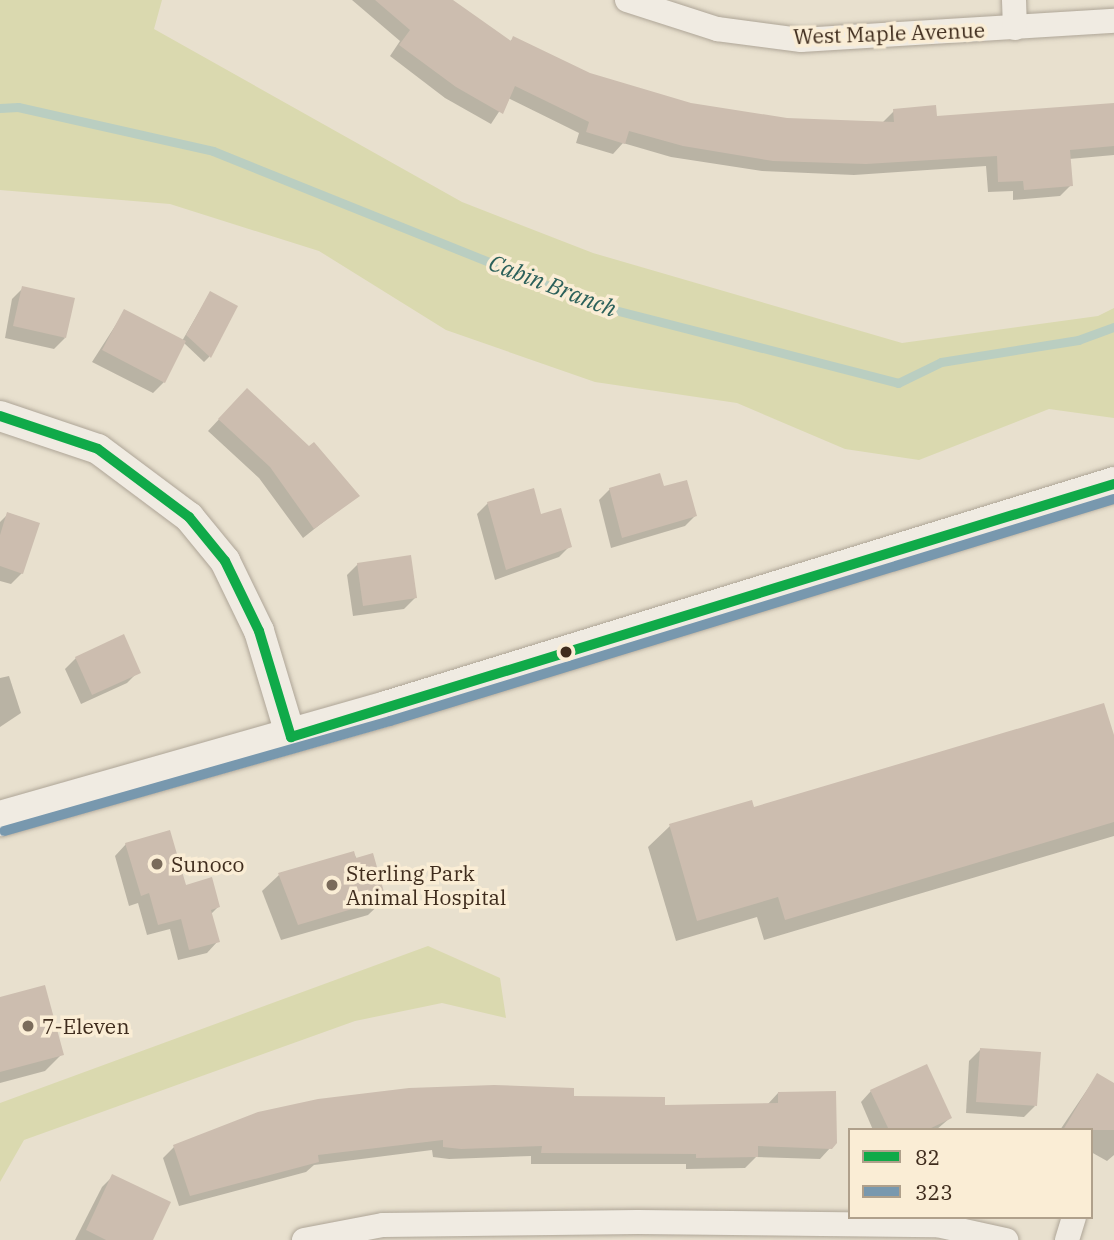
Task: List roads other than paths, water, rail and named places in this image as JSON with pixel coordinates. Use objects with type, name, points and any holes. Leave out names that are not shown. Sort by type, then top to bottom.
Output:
[{"type":"main road","points":[[0,818],[291,737],[1114,484]]},
{"type":"street","name":"West Maple Avenue","points":[[627,0],[717,29],[801,40],[1114,21]]},
{"type":"street","points":[[1014,0],[1015,28]]},
{"type":"street","points":[[0,416],[98,449],[189,517],[225,561],[258,631],[291,737]]},
{"type":"street","points":[[1067,1240],[1073,1219]]},
{"type":"street","points":[[304,1240],[383,1225],[461,1232],[889,1231],[938,1221],[1006,1240]]},
{"type":"waterway","name":"Cabin Branch","points":[[0,108],[18,107],[213,151],[599,306],[898,383],[941,362],[1078,340],[1114,327]]},
{"type":"place","name":"Sunoco","points":[[157,864]]},
{"type":"place","name":"Sterling Park Animal Hospital","points":[[332,885]]},
{"type":"place","name":"7-Eleven","points":[[28,1026]]}]
